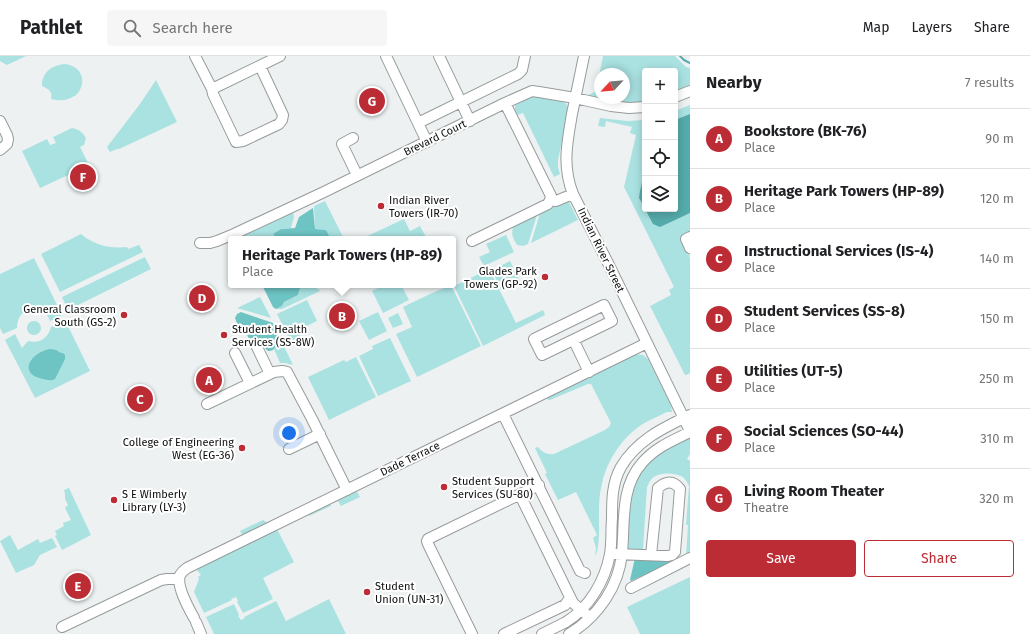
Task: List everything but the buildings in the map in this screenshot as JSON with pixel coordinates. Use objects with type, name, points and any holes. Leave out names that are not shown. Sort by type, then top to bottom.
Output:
[{"type":"street","points":[[195,56],[236,142],[243,141],[279,124],[282,120],[283,115],[260,66]]},
{"type":"street","points":[[212,90],[280,56]]},
{"type":"street","points":[[386,56],[427,142]]},
{"type":"street","points":[[439,56],[470,121]]},
{"type":"street","points":[[418,123],[518,74],[522,70],[525,56]]},
{"type":"street","name":"Indian River Street","points":[[584,56],[566,146],[569,182],[573,194],[647,343],[687,416],[690,432]]},
{"type":"street","name":"Brevard Court","points":[[229,236],[324,192],[532,91],[611,106],[629,108],[642,107]]},
{"type":"street","points":[[678,96],[690,91]]},
{"type":"street","points":[[472,241],[548,204],[551,196],[505,103]]},
{"type":"street","points":[[0,121],[8,139],[4,147]]},
{"type":"street","points":[[353,138],[342,144],[357,175]]},
{"type":"street","points":[[550,200],[556,201],[573,194]]},
{"type":"street","name":"Brevard Court","points":[[200,243],[210,243],[228,236]]},
{"type":"street","points":[[690,237],[686,239],[690,248]]},
{"type":"street","points":[[604,305],[612,321],[574,340],[542,355],[534,339],[604,305]]},
{"type":"street","points":[[574,340],[589,372]]},
{"type":"street","points":[[255,343],[270,374]]},
{"type":"street","name":"Dade Terrace","points":[[179,579],[180,574],[188,567],[647,343]]},
{"type":"street","points":[[235,353],[250,383]]},
{"type":"street","points":[[207,404],[270,374],[278,371],[287,372],[320,434],[347,490]]},
{"type":"street","points":[[503,414],[580,571],[585,573]]},
{"type":"street","points":[[542,634],[566,621],[581,610],[596,590],[606,571],[610,554],[613,492],[620,469],[627,458],[644,440],[687,416]]},
{"type":"street","points":[[569,634],[591,618],[606,598],[617,575],[622,554],[624,506],[628,489],[634,474],[650,454],[661,446],[690,432]]},
{"type":"street","points":[[289,449],[320,434]]},
{"type":"street","points":[[651,555],[658,488],[669,482],[676,484],[680,489],[675,552],[672,555]]},
{"type":"street","points":[[472,634],[427,541],[428,539],[539,485]]},
{"type":"street","points":[[520,494],[570,598],[573,603],[591,618]]},
{"type":"street","points":[[610,554],[672,555],[686,560]]},
{"type":"street","points":[[631,588],[686,560]]},
{"type":"street","points":[[62,627],[161,580],[179,579],[182,592],[201,634]]},
{"type":"street","points":[[504,634],[518,631],[565,605],[570,598]]},
{"type":"shaded area","points":[[0,56],[26,56],[7,65],[0,61]]},
{"type":"shaded area","points":[[603,56],[675,56],[686,67],[690,68],[690,87],[678,91],[678,68],[642,68],[642,102],[630,102],[630,68],[601,68]]},
{"type":"shaded area","points":[[65,64],[71,65],[80,72],[82,81],[79,91],[75,96],[66,100],[51,99],[50,91],[42,86],[42,81],[49,70],[56,66]]},
{"type":"shaded area","points":[[156,80],[177,122],[110,152],[107,147],[140,104]]},
{"type":"shaded area","points":[[594,92],[594,97],[587,96]]},
{"type":"shaded area","points":[[532,95],[563,101],[569,109],[558,160],[560,174],[554,177],[523,113],[517,115],[515,110],[516,103]]},
{"type":"shaded area","points":[[690,105],[690,233],[682,238],[690,256],[690,372],[689,374],[685,375],[650,306],[671,295],[669,290],[674,287],[624,187],[636,135],[630,133],[632,127],[606,121],[605,127],[598,126],[600,118],[627,121],[642,120],[642,212],[678,212],[678,110]]},
{"type":"shaded area","points":[[690,114],[690,213],[660,227],[653,224],[647,212],[678,212],[678,119]]},
{"type":"shaded area","points":[[72,128],[80,131],[86,138],[84,145],[80,147],[88,163],[82,166],[79,170],[40,188],[22,151],[47,139],[50,145],[56,143],[53,137]]},
{"type":"shaded area","points":[[642,182],[642,203],[639,198]]},
{"type":"shaded area","points":[[568,200],[578,220],[531,243],[540,213]]},
{"type":"shaded area","points":[[325,201],[342,236],[329,236],[326,230],[315,229],[314,206]]},
{"type":"shaded area","points":[[313,208],[315,229],[326,230],[329,236],[275,236],[273,234],[281,229],[295,228],[299,217]]},
{"type":"shaded area","points":[[293,211],[294,217],[291,228],[281,229],[274,234],[275,236],[237,235],[244,232],[247,234]]},
{"type":"shaded area","points":[[537,215],[528,244],[523,246],[517,245],[512,233],[514,226]]},
{"type":"shaded area","points":[[404,219],[410,231],[420,226],[425,236],[367,236]]},
{"type":"shaded area","points":[[81,234],[91,241],[108,247],[127,247],[128,249],[139,245],[143,252],[60,292],[41,254]]},
{"type":"shaded area","points":[[506,235],[514,252],[484,266],[479,257],[490,252],[486,244]]},
{"type":"shaded area","points":[[145,257],[151,269],[68,310],[62,297]]},
{"type":"shaded area","points":[[34,258],[62,315],[50,321],[47,314],[42,310],[31,308],[21,315],[17,328],[3,334],[0,328],[0,274]]},
{"type":"shaded area","points":[[510,261],[520,281],[501,290],[492,270]]},
{"type":"shaded area","points":[[489,269],[516,323],[543,310],[545,315],[483,346],[455,288],[456,285]]},
{"type":"shaded area","points":[[264,288],[300,288],[298,295],[284,302],[282,306],[276,309],[273,307]]},
{"type":"shaded area","points":[[300,288],[316,288],[320,291],[282,309],[276,309],[282,306],[284,302],[298,295]]},
{"type":"shaded area","points":[[378,288],[403,288],[409,300],[383,313],[372,291]]},
{"type":"shaded area","points":[[444,288],[452,288],[481,346],[417,377],[396,334],[412,327],[403,307]]},
{"type":"shaded area","points":[[260,297],[271,318],[237,308]]},
{"type":"shaded area","points":[[307,300],[317,321],[298,330],[301,338],[291,342],[277,314]]},
{"type":"shaded area","points":[[241,312],[273,323],[278,337],[274,349],[268,351],[258,342],[250,341],[242,324],[238,326],[235,318],[237,314]]},
{"type":"shaded area","points":[[378,312],[387,331],[369,340],[359,321]]},
{"type":"shaded area","points":[[398,313],[403,324],[393,328],[388,318]]},
{"type":"shaded area","points":[[65,320],[90,371],[35,398],[5,340],[15,334],[22,348],[28,341],[40,341],[46,337],[51,327]]},
{"type":"shaded area","points":[[34,321],[39,323],[41,328],[39,333],[34,335],[29,333],[27,328],[29,323]]},
{"type":"shaded area","points":[[279,336],[293,365],[280,363],[274,349],[279,341]]},
{"type":"shaded area","points":[[390,338],[411,381],[378,396],[359,356],[373,349],[372,346]]},
{"type":"shaded area","points":[[51,349],[65,355],[65,359],[55,379],[48,380],[35,376],[30,372],[30,363],[38,354]]},
{"type":"shaded area","points":[[634,354],[643,355],[648,359],[671,405],[672,412],[667,412],[637,428],[625,439],[610,460],[600,492],[599,531],[597,553],[595,557],[596,548],[593,538],[597,535],[576,492],[558,500],[545,474],[547,473],[535,448],[538,447],[545,453],[554,454],[609,427],[611,423],[591,384],[550,400],[548,400],[547,397]]},
{"type":"shaded area","points":[[356,357],[376,397],[329,420],[308,377],[344,360],[346,362]]},
{"type":"shaded area","points":[[690,438],[690,454],[687,459],[690,461],[690,554],[686,556],[688,525],[686,525],[689,486],[686,480],[682,477],[669,473],[660,474],[652,478],[647,487],[643,549],[627,549],[628,523],[632,498],[641,474],[648,464],[658,455]]},
{"type":"shaded area","points":[[69,488],[91,535],[62,550],[55,536],[57,535],[55,531],[64,526],[63,523],[71,520],[65,508],[68,505],[65,499],[64,490]]},
{"type":"shaded area","points":[[356,490],[360,497],[341,506],[338,501],[330,504],[331,506],[300,519],[300,518]]},
{"type":"shaded area","points":[[263,520],[268,523],[243,536],[240,531]]},
{"type":"shaded area","points":[[275,530],[278,531],[294,562],[263,578],[273,599],[243,613],[236,597],[204,613],[194,592],[199,579],[198,577],[201,575],[196,569]]},
{"type":"shaded area","points":[[10,535],[18,550],[38,539],[40,543],[52,538],[57,547],[40,555],[34,565],[16,573],[0,541]]},
{"type":"shaded area","points":[[635,558],[668,561],[669,564],[631,581]]},
{"type":"shaded area","points":[[690,577],[690,634],[640,634],[627,607]]},
{"type":"shaded area","points":[[329,599],[346,634],[214,634],[206,617],[234,604],[241,620],[245,618],[244,617],[276,601],[286,621]]},
{"type":"waterway","points":[[680,56],[690,63]]},
{"type":"place","name":"Living Room Theater","points":[[372,101]]},
{"type":"place","name":"Social Sciences (SO-44)","points":[[83,177]]},
{"type":"place","name":"Indian River Towers (IR-70)","points":[[381,206]]},
{"type":"place","name":"Glades Park Towers (GP-92)","points":[[545,277]]},
{"type":"place","name":"Student Services (SS-8)","points":[[202,298]]},
{"type":"place","name":"General Classroom South (GS-2)","points":[[124,315]]},
{"type":"place","name":"Heritage Park Towers (HP-89)","points":[[342,316]]},
{"type":"place","name":"Student Health Services (SS-8W)","points":[[224,335]]},
{"type":"place","name":"Bookstore (BK-76)","points":[[209,380]]},
{"type":"place","name":"Instructional Services (IS-4)","points":[[140,399]]},
{"type":"place","name":"College of Engineering West (EG-36)","points":[[242,448]]},
{"type":"place","name":"Student Support Services (SU-80)","points":[[444,487]]},
{"type":"place","name":"S E Wimberly Library (LY-3)","points":[[114,500]]},
{"type":"place","name":"Utilities (UT-5)","points":[[78,586]]},
{"type":"place","name":"Student Union (UN-31)","points":[[367,592]]}]
